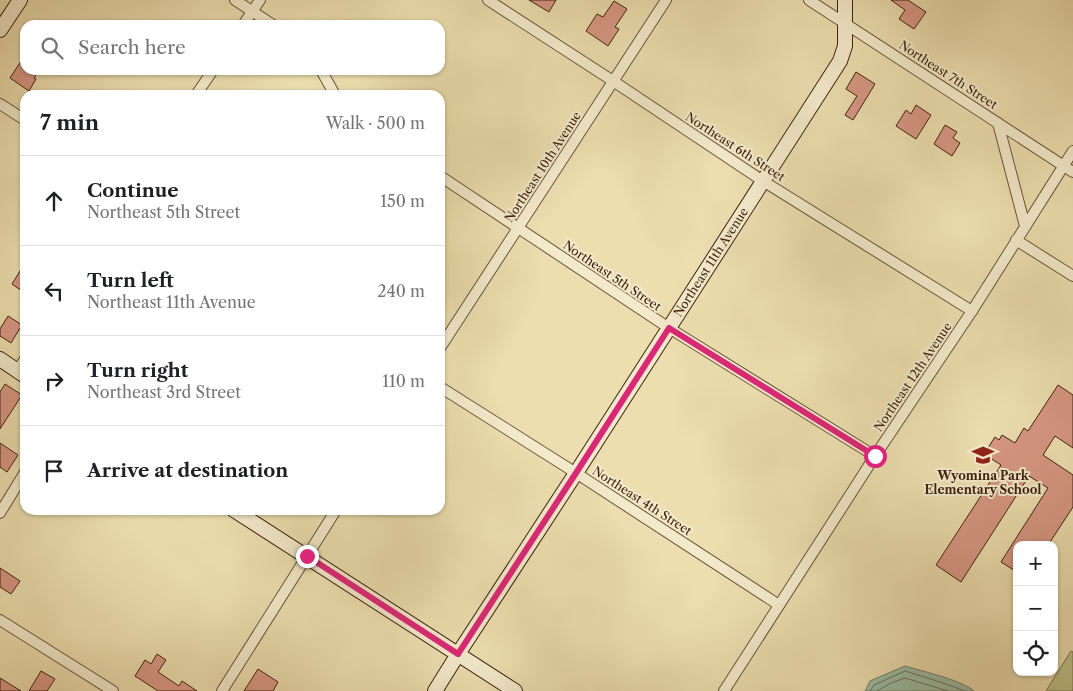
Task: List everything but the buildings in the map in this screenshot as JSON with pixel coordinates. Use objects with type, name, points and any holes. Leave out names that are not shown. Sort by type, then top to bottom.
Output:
[{"type":"street","points":[[0,30],[20,0]]},
{"type":"street","points":[[234,0],[265,20]]},
{"type":"street","points":[[246,20],[260,0]]},
{"type":"street","name":"Northeast 6th Street","points":[[488,0],[614,81],[763,181],[972,311]]},
{"type":"street","name":"Northeast 10th Avenue","points":[[445,340],[666,0]]},
{"type":"street","name":"Northeast 7th Street","points":[[809,0],[1073,172]]},
{"type":"street","name":"Northeast 11th Avenue","points":[[435,691],[840,61],[845,46],[845,0]]},
{"type":"street","points":[[199,90],[210,75]]},
{"type":"street","points":[[325,75],[332,90]]},
{"type":"street","points":[[0,104],[20,117]]},
{"type":"street","points":[[998,123],[1025,226]]},
{"type":"street","name":"Northeast 12th Avenue","points":[[724,691],[875,456],[972,311],[1073,151]]},
{"type":"street","name":"Northeast 5th Street","points":[[445,179],[669,328],[875,456]]},
{"type":"street","points":[[1016,240],[1073,276]]},
{"type":"street","points":[[0,360],[20,367]]},
{"type":"street","name":"Northeast 4th Street","points":[[445,390],[779,605]]},
{"type":"street","points":[[0,513],[20,480]]},
{"type":"street","points":[[242,515],[515,691]]},
{"type":"street","points":[[222,691],[333,515]]},
{"type":"street","points":[[0,620],[113,691]]},
{"type":"shaded area","points":[[1071,651],[1073,652],[1073,691],[1046,691],[1055,676],[1058,676],[1058,672]]},
{"type":"water","points":[[905,666],[951,680],[974,691],[865,691],[870,681]]},
{"type":"place","name":"Wyomina Park Elementary School","points":[[983,455]]},
{"type":"route","points":[[307,556],[458,654],[669,328],[875,456]]}]
